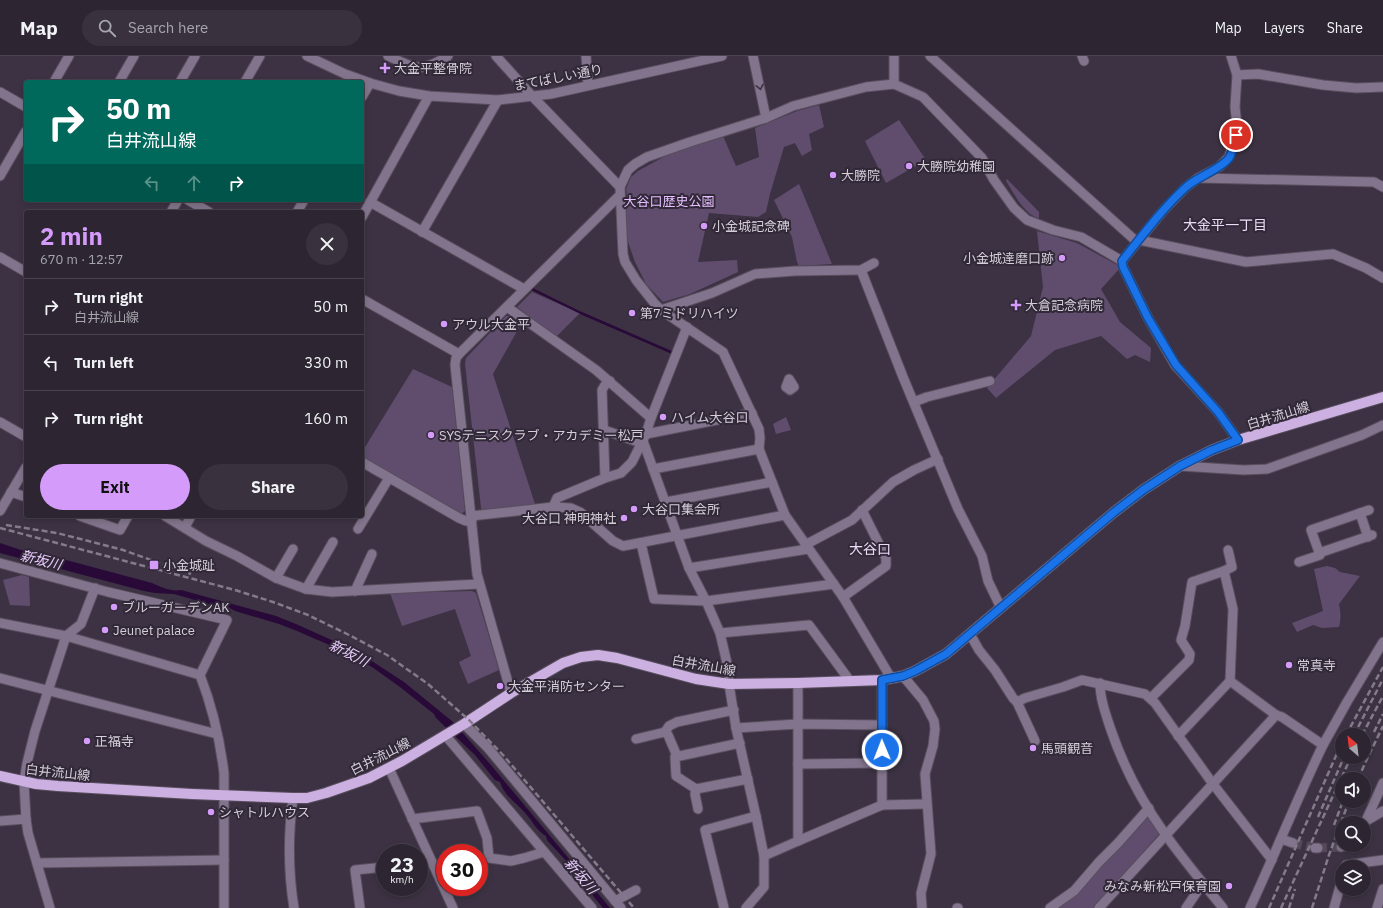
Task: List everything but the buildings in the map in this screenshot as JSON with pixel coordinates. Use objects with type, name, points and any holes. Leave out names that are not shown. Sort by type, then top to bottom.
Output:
[{"type":"main road","name":"白井流山線","points":[[0,776],[24,782],[65,787],[307,798],[332,792],[369,778],[389,768],[463,725],[511,693],[563,663],[581,657],[598,655],[617,658],[696,679],[729,684],[850,681],[886,679],[903,676],[933,662],[946,654],[1113,513],[1143,490],[1180,466],[1212,450],[1238,440],[1383,397]]},
{"type":"street","points":[[55,80],[69,56]]},
{"type":"street","points":[[120,80],[134,56]]},
{"type":"street","points":[[181,80],[195,56]]},
{"type":"street","points":[[246,80],[260,56]]},
{"type":"street","name":"まてばしい通り","points":[[307,56],[322,59],[370,83],[399,91],[429,96],[498,100],[551,94],[722,56]]},
{"type":"street","points":[[388,56],[411,66],[421,68],[432,66],[448,56]]},
{"type":"street","points":[[496,56],[620,191]]},
{"type":"street","points":[[586,56],[588,85]]},
{"type":"street","points":[[753,56],[766,118]]},
{"type":"street","points":[[894,56],[894,84]]},
{"type":"street","points":[[930,56],[1138,241],[1246,262],[1333,254],[1366,268],[1383,278]]},
{"type":"street","points":[[1231,56],[1237,75],[1235,106],[1237,126],[1229,157],[1219,167],[1198,178],[1185,188],[1162,212],[1122,261],[1123,267],[1146,313],[1176,365],[1218,412],[1238,440]]},
{"type":"street","points":[[1237,75],[1258,74],[1323,85],[1356,88],[1383,87]]},
{"type":"street","points":[[364,94],[370,83]]},
{"type":"street","points":[[882,805],[882,725],[886,679],[843,596],[785,515],[759,448],[759,429],[723,352],[661,310],[636,280],[625,262],[622,240],[620,191],[628,170],[647,157],[766,118],[800,104],[866,87],[894,84],[923,97],[982,158],[994,180],[1014,208],[1027,220],[1053,230],[1081,237],[1122,261]]},
{"type":"street","points":[[0,92],[24,106]]},
{"type":"street","points":[[364,213],[429,96]]},
{"type":"street","points":[[422,232],[498,100]]},
{"type":"street","points":[[0,176],[24,134]]},
{"type":"street","points":[[1198,178],[1374,182],[1383,187]]},
{"type":"street","points":[[511,693],[477,574],[455,365],[456,358],[620,191]]},
{"type":"street","points":[[192,202],[206,210]]},
{"type":"street","points":[[370,202],[524,289]]},
{"type":"street","points":[[0,257],[24,271]]},
{"type":"street","points":[[661,310],[712,293],[755,274],[795,271],[861,270],[874,263]]},
{"type":"street","points":[[861,270],[958,509],[982,556],[988,581],[1001,608]]},
{"type":"street","points":[[364,300],[459,354]]},
{"type":"street","points":[[507,307],[610,382],[651,418]]},
{"type":"street","points":[[553,507],[557,498],[620,473],[629,467],[643,439],[687,327]]},
{"type":"street","points":[[914,402],[927,397],[990,381]]},
{"type":"street","points":[[606,478],[602,390],[605,385],[610,382]]},
{"type":"street","points":[[604,430],[643,439],[752,413]]},
{"type":"street","points":[[0,422],[24,436]]},
{"type":"street","points":[[1180,466],[1244,470],[1267,469],[1383,426]]},
{"type":"street","points":[[643,439],[689,568],[706,600],[720,633],[729,672],[729,684],[736,728],[764,856],[764,887],[746,908]]},
{"type":"street","points":[[653,469],[759,448]]},
{"type":"street","points":[[689,568],[807,547],[852,520],[893,482],[938,459]]},
{"type":"street","points":[[364,463],[466,521],[553,507],[571,508],[580,512],[613,541],[623,546],[785,515]]},
{"type":"street","points":[[0,512],[24,469]]},
{"type":"street","points":[[358,529],[389,478]]},
{"type":"street","points":[[666,502],[772,482]]},
{"type":"street","points":[[11,492],[24,496]]},
{"type":"street","points":[[843,596],[886,566],[886,558],[862,510]]},
{"type":"street","points":[[1319,553],[1311,530],[1369,510]]},
{"type":"street","points":[[1299,562],[1320,555],[1319,553],[1370,536],[1360,513]]},
{"type":"street","points":[[86,518],[120,530],[127,518]]},
{"type":"street","points":[[169,518],[185,527],[206,542],[237,556],[276,578],[306,589],[332,592],[479,584]]},
{"type":"street","points":[[185,527],[190,518]]},
{"type":"street","points":[[306,589],[333,542]]},
{"type":"street","points":[[641,543],[654,599],[706,600],[834,584]]},
{"type":"street","points":[[276,578],[293,549]]},
{"type":"street","points":[[1151,698],[1189,660],[1190,654],[1181,640],[1185,626],[1192,582],[1232,567],[1228,550]]},
{"type":"street","points":[[355,591],[372,554]]},
{"type":"street","points":[[0,563],[227,620],[200,675],[210,701],[222,754],[224,773],[224,908]]},
{"type":"street","points":[[1178,736],[1230,681],[1233,609],[1224,571]]},
{"type":"street","points":[[50,908],[28,833],[24,782],[30,748],[66,636],[81,624],[95,588]]},
{"type":"street","points":[[0,623],[66,636],[200,675]]},
{"type":"street","points":[[720,633],[809,625],[850,681]]},
{"type":"street","points":[[970,634],[979,650],[1017,702],[1036,741]]},
{"type":"street","points":[[1250,908],[1305,782],[1323,745],[1346,702],[1383,642]]},
{"type":"street","points":[[903,676],[922,700],[934,721],[934,742],[925,774],[926,804],[931,854],[921,893],[922,908]]},
{"type":"street","points":[[0,678],[217,734]]},
{"type":"street","points":[[1017,702],[1025,698],[1063,687],[1079,680],[1086,680],[1145,694],[1151,698],[1213,784],[1272,860]]},
{"type":"street","points":[[1230,681],[1276,715],[1282,717],[1323,745]]},
{"type":"street","points":[[798,683],[798,841]]},
{"type":"street","points":[[1100,683],[1100,692],[1114,739],[1132,779],[1166,835],[1223,908]]},
{"type":"street","points":[[636,739],[665,732],[669,726],[677,722],[734,710]]},
{"type":"street","points":[[1099,908],[1276,715]]},
{"type":"street","points":[[736,728],[798,724],[882,725]]},
{"type":"street","points":[[463,725],[488,748],[621,908]]},
{"type":"street","points":[[665,732],[668,735],[678,756]]},
{"type":"street","points":[[447,734],[592,908]]},
{"type":"street","points":[[740,743],[675,757],[676,776],[696,789],[748,779]]},
{"type":"street","points":[[798,764],[882,763]]},
{"type":"street","points":[[389,768],[453,908]]},
{"type":"street","points":[[1368,816],[1383,782]]},
{"type":"street","points":[[696,789],[695,794],[698,809]]},
{"type":"street","points":[[293,798],[289,844],[290,873],[294,908]]},
{"type":"street","points":[[764,856],[882,805],[926,804]]},
{"type":"street","points":[[1050,908],[1074,891],[1149,808]]},
{"type":"street","points":[[412,819],[477,811],[487,838],[489,858],[511,861],[544,852]]},
{"type":"street","points":[[1371,819],[1383,811]]},
{"type":"street","points":[[724,908],[705,830],[756,816]]},
{"type":"street","points":[[0,820],[26,819]]},
{"type":"street","points":[[1280,839],[1293,843]]},
{"type":"street","points":[[37,863],[224,860]]},
{"type":"street","points":[[1371,862],[1383,860]]},
{"type":"street","points":[[428,863],[432,862]]},
{"type":"street","points":[[360,908],[355,870],[376,868]]},
{"type":"street","points":[[1186,908],[1203,883]]},
{"type":"street","points":[[1377,908],[1383,889]]},
{"type":"street","points":[[615,900],[636,890]]},
{"type":"street","points":[[1334,908],[1337,896]]},
{"type":"green space","name":"大谷口歴史公園","points":[[819,105],[824,127],[809,134],[812,150],[802,156],[795,143],[784,147],[766,212],[758,217],[709,213],[698,262],[737,260],[738,272],[690,294],[663,302],[646,284],[635,262],[628,242],[626,232],[626,211],[628,203],[626,189],[631,177],[638,171],[667,155],[723,136],[736,166],[759,157],[755,128],[797,111]]},
{"type":"green space","points":[[899,120],[926,160],[886,183],[865,141]]},
{"type":"green space","points":[[1007,179],[1039,212],[1039,218],[1029,213],[1024,208],[1006,181]]},
{"type":"green space","points":[[799,184],[832,264],[799,266],[797,262],[792,237],[774,200]]},
{"type":"green space","points":[[1037,231],[1077,243],[1121,267],[1101,289],[1120,322],[1151,348],[1150,362],[1135,355],[1127,359],[1101,336],[1055,350],[996,398],[987,388],[1031,336],[1043,287]]},
{"type":"green space","points":[[532,292],[580,313],[556,337],[517,307]]},
{"type":"green space","points":[[506,316],[511,316],[521,324],[493,374],[535,504],[482,511],[465,364],[466,358]]},
{"type":"green space","points":[[413,369],[452,387],[465,511],[460,515],[364,459],[364,449]]},
{"type":"green space","points":[[786,417],[791,430],[776,434],[773,424]]},
{"type":"green space","points":[[1327,566],[1335,568],[1340,572],[1360,576],[1339,604],[1339,627],[1322,628],[1313,625],[1297,632],[1292,623],[1323,611],[1314,569]]},
{"type":"green space","points":[[22,575],[29,577],[30,606],[10,605],[3,580]]},
{"type":"green space","points":[[472,591],[476,593],[499,670],[468,684],[459,662],[471,656],[455,609],[402,626],[390,593]]},
{"type":"green space","points":[[1147,815],[1159,834],[1094,908],[1058,908],[1081,889]]},
{"type":"water","name":"新坂川","points":[[0,543],[21,550],[40,553],[152,583],[166,589],[181,590],[276,616],[364,656],[404,682],[453,722],[610,908],[603,908],[571,869],[568,863],[547,840],[546,836],[538,829],[523,810],[508,796],[500,782],[495,780],[475,755],[436,718],[434,714],[372,667],[341,650],[297,631],[235,611],[228,607],[212,605],[174,594],[144,591],[0,553]]},
{"type":"waterway","points":[[530,288],[581,313],[673,353]]},
{"type":"tunnel","points":[[1293,843],[1315,848]]},
{"type":"tunnel","points":[[1318,848],[1335,847]]},
{"type":"railway","points":[[6,525],[57,533],[123,550],[191,574]]},
{"type":"railway","points":[[0,528],[235,590],[273,602],[308,615],[387,655],[428,684],[469,720],[503,755],[634,908]]},
{"type":"railway","points":[[1350,728],[1383,667]]},
{"type":"railway","points":[[1358,728],[1383,679]]},
{"type":"railway","points":[[1366,728],[1383,696]]},
{"type":"railway","points":[[1374,732],[1383,714]]},
{"type":"railway","points":[[1361,772],[1383,726]]},
{"type":"railway","points":[[1269,908],[1335,758]]},
{"type":"railway","points":[[1318,817],[1341,764]]},
{"type":"railway","points":[[1281,908],[1348,764]]},
{"type":"railway","points":[[1334,825],[1340,808]]},
{"type":"railway","points":[[1312,908],[1346,808]]},
{"type":"railway","points":[[1289,908],[1295,889]]},
{"type":"place","name":"大金平整骨院","points":[[385,68]]},
{"type":"place","name":"大勝院幼稚園","points":[[909,166]]},
{"type":"place","name":"大勝院","points":[[833,175]]},
{"type":"place","name":"小金城記念碑","points":[[704,226]]},
{"type":"place","name":"小金城達磨口跡","points":[[1062,258]]},
{"type":"place","name":"大倉記念病院","points":[[1016,305]]},
{"type":"place","name":"第7ミドリハイツ","points":[[632,313]]},
{"type":"place","name":"アウル大金平","points":[[444,324]]},
{"type":"place","name":"ハイム大谷口","points":[[663,417]]},
{"type":"place","name":"SYSテニスクラブ・アカデミー松戸","points":[[431,435]]},
{"type":"place","name":"大谷口集会所","points":[[634,509]]},
{"type":"place","name":"大谷口 神明神社","points":[[624,518]]},
{"type":"place","name":"小金城趾","points":[[154,565]]},
{"type":"place","name":"ブルーガーデンAK","points":[[114,607]]},
{"type":"place","name":"Jeunet palace","points":[[105,630]]},
{"type":"place","name":"常真寺","points":[[1289,665]]},
{"type":"place","name":"大金平消防センター","points":[[500,686]]},
{"type":"place","name":"正福寺","points":[[87,741]]},
{"type":"place","name":"馬頭観音","points":[[1033,748]]},
{"type":"place","name":"シャトルハウス","points":[[211,812]]},
{"type":"place","name":"みなみ新松戸保育園","points":[[1229,886]]},
{"type":"district","name":"大金平一丁目","points":[[1225,225]]},
{"type":"district","name":"大谷口","points":[[870,549]]},
{"type":"route","points":[[882,750],[882,680],[903,676],[933,662],[946,654],[1113,513],[1143,490],[1180,466],[1212,450],[1238,440],[1218,412],[1176,365],[1164,347],[1144,310],[1123,267],[1122,261],[1162,212],[1185,188],[1198,178],[1219,167],[1226,161],[1231,152],[1236,135]]}]
